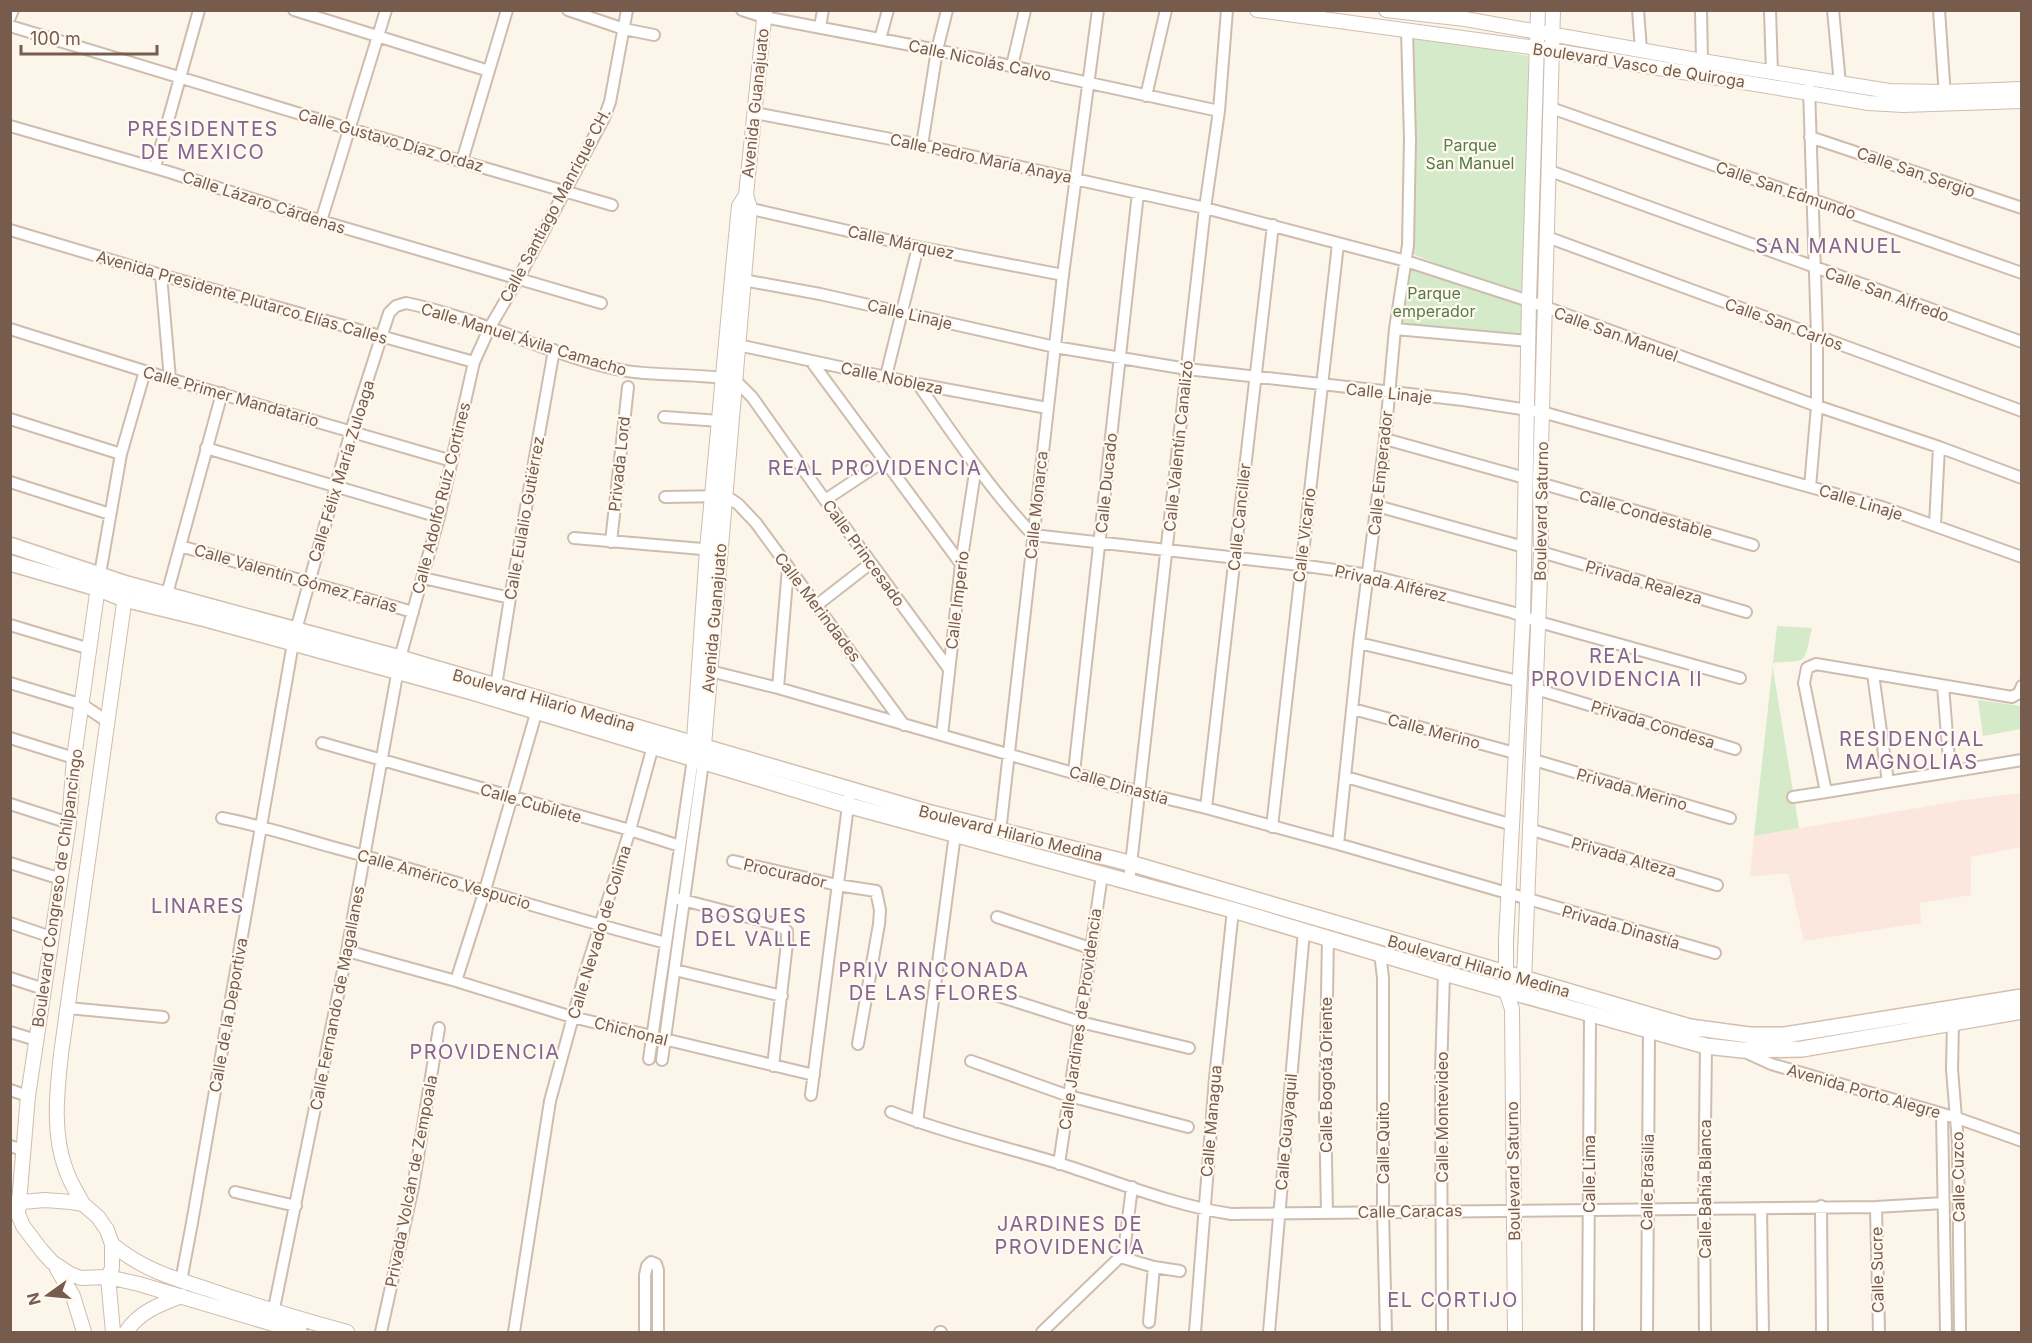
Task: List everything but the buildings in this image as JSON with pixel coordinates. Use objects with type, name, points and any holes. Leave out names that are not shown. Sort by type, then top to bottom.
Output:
[{"type":"main road","name":"Boulevard Hilario Medina","points":[[10,545],[99,581],[124,600],[295,636]]},
{"type":"main road","name":"Boulevard Hilario Medina","points":[[10,563],[99,581],[127,584],[167,594],[295,636],[398,665],[653,746],[698,753]]},
{"type":"main road","name":"Boulevard Hilario Medina","points":[[398,665],[496,686],[698,753],[848,797],[955,834],[1233,910],[1444,973],[1670,1022],[1749,1035],[1785,1035],[2022,997]]},
{"type":"main road","name":"Boulevard Hilario Medina","points":[[848,797],[1133,864],[1506,974],[1517,988],[1590,1015],[1706,1046],[1742,1050],[1809,1048],[2022,1011]]},
{"type":"street","points":[[10,17],[13,10]]},
{"type":"street","points":[[155,167],[199,10]]},
{"type":"street","points":[[294,10],[489,71]]},
{"type":"street","points":[[321,221],[386,10]]},
{"type":"street","points":[[462,161],[507,10]]},
{"type":"street","points":[[568,10],[654,35]]},
{"type":"street","name":"Calle Santiago Manrique CH.","points":[[490,327],[604,118],[610,102],[627,10]]},
{"type":"street","name":"Calle Nicolás Calvo","points":[[742,10],[1219,111]]},
{"type":"street","points":[[820,27],[824,10]]},
{"type":"street","points":[[880,39],[888,10]]},
{"type":"street","points":[[922,145],[937,50],[947,10]]},
{"type":"street","points":[[1012,66],[1025,10]]},
{"type":"street","name":"Calle Monarca","points":[[1000,832],[1047,408],[1098,10]]},
{"type":"street","points":[[1146,96],[1166,10]]},
{"type":"street","name":"Calle Valentín Canalizó","points":[[1129,882],[1133,864],[1139,792],[1187,369],[1219,111],[1227,10]]},
{"type":"street","name":"Boulevard Vasco de Quiroga","points":[[1257,10],[1536,48],[1886,104],[2022,89]]},
{"type":"street","name":"Boulevard Vasco de Quiroga","points":[[1386,10],[1465,19],[1702,62],[1840,84],[1945,98],[2022,101]]},
{"type":"street","name":"Boulevard Saturno","points":[[1506,974],[1522,616],[1528,301],[1537,94],[1538,10]]},
{"type":"street","name":"Boulevard Saturno","points":[[1515,1332],[1512,1009],[1517,988],[1527,900],[1532,830],[1541,552],[1540,483],[1553,10]]},
{"type":"street","points":[[1638,10],[1641,50]]},
{"type":"street","points":[[1701,10],[1702,62]]},
{"type":"street","points":[[1770,10],[1772,73]]},
{"type":"street","points":[[1833,10],[1840,84]]},
{"type":"street","points":[[1939,10],[1945,98]]},
{"type":"street","name":"Avenida Guanajuato","points":[[662,1060],[685,900],[713,550],[765,14]]},
{"type":"street","name":"Calle Gustavo Díaz Ordaz","points":[[10,26],[350,129],[612,205]]},
{"type":"street","name":"Calle Emperador","points":[[1338,844],[1359,643],[1385,439],[1395,329],[1410,221],[1407,30]]},
{"type":"street","points":[[1809,79],[1817,335],[1817,406],[1810,487]]},
{"type":"street","name":"Calle San Edmundo","points":[[1551,108],[2022,273]]},
{"type":"street","name":"Calle Pedro María Anaya","points":[[755,113],[922,145],[1206,208]]},
{"type":"street","name":"Calle Lázaro Cárdenas","points":[[10,126],[155,167],[321,221],[601,303]]},
{"type":"street","name":"Calle San Sergio","points":[[1810,137],[2022,208]]},
{"type":"street","name":"Calle San Alfredo","points":[[1550,171],[2022,342]]},
{"type":"street","name":"Calle Ducado","points":[[1074,772],[1138,194]]},
{"type":"street","name":"Avenida Guanajuato","points":[[719,496],[720,421],[738,345],[745,203]]},
{"type":"street","name":"Calle Márquez","points":[[745,203],[918,247],[1063,275]]},
{"type":"street","name":"Calle San Manuel","points":[[1206,208],[1406,261],[1528,301],[2022,478]]},
{"type":"street","name":"Calle Canciller","points":[[1206,808],[1273,225]]},
{"type":"street","name":"Avenida Presidente Plutarco Elías Calles","points":[[10,230],[161,276],[474,362]]},
{"type":"street","name":"Calle San Carlos","points":[[1547,237],[2022,411]]},
{"type":"street","name":"Calle Vicario","points":[[1272,827],[1338,244]]},
{"type":"street","points":[[886,376],[918,247]]},
{"type":"street","points":[[161,276],[170,379]]},
{"type":"street","name":"Calle Linaje","points":[[743,280],[820,294],[1055,347],[1187,369],[1542,412],[1882,507],[2022,557]]},
{"type":"street","name":"Calle Manuel Ávila Camacho","points":[[389,313],[396,306],[406,303],[490,327],[606,367],[630,372],[729,379]]},
{"type":"street","name":"Calle Félix María Zuloaga","points":[[295,636],[351,431],[389,313]]},
{"type":"street","name":"Calle Adolfo Ruíz Cortines","points":[[398,665],[440,517],[474,362],[490,327]]},
{"type":"street","name":"Calle Primer Mandatario","points":[[10,329],[170,379],[452,461]]},
{"type":"street","points":[[1395,329],[1528,341]]},
{"type":"street","name":"Calle Nobleza","points":[[738,345],[918,384],[1047,408]]},
{"type":"street","name":"Calle Eulalio Gutiérrez","points":[[496,686],[554,350]]},
{"type":"street","points":[[811,361],[961,564]]},
{"type":"street","points":[[99,581],[121,454],[145,371]]},
{"type":"street","name":"Calle Princesado","points":[[729,379],[752,397],[825,501],[949,669]]},
{"type":"street","points":[[918,384],[976,466],[1033,535]]},
{"type":"street","name":"Privada Lord","points":[[611,542],[628,387]]},
{"type":"street","points":[[167,594],[222,393]]},
{"type":"street","points":[[664,417],[720,421]]},
{"type":"street","points":[[10,419],[121,454]]},
{"type":"street","points":[[1385,439],[1525,478]]},
{"type":"street","points":[[1935,525],[1939,447]]},
{"type":"street","points":[[206,448],[440,517]]},
{"type":"street","points":[[825,501],[884,461]]},
{"type":"street","name":"Calle Imperio","points":[[942,735],[961,564],[976,466]]},
{"type":"street","points":[[10,482],[110,514]]},
{"type":"street","name":"Calle Condestable","points":[[1540,483],[1753,545]]},
{"type":"street","points":[[665,497],[719,496]]},
{"type":"street","name":"Calle Merindades","points":[[719,496],[738,504],[756,523],[904,725]]},
{"type":"street","points":[[1377,506],[1524,547]]},
{"type":"street","name":"Privada Alférez","points":[[1033,535],[1369,575],[1740,678]]},
{"type":"street","points":[[574,538],[713,550]]},
{"type":"street","name":"Calle Valentín Gómez Farías","points":[[180,546],[413,612]]},
{"type":"street","name":"Avenida Guanajuato","points":[[649,1059],[680,846],[698,753],[710,671],[713,550]]},
{"type":"street","name":"Privada Realeza","points":[[1541,552],[1746,612]]},
{"type":"street","points":[[817,605],[871,563]]},
{"type":"street","points":[[778,688],[788,568]]},
{"type":"street","points":[[423,578],[510,598]]},
{"type":"street","name":"Boulevard Congreso de Chilpancingo","points":[[14,1203],[17,1148],[28,1096],[61,879],[69,823],[74,758],[99,581]]},
{"type":"street","name":"Boulevard Congreso de Chilpancingo","points":[[112,1244],[102,1224],[83,1204],[66,1170],[57,1124],[58,1080],[127,584]]},
{"type":"street","points":[[10,625],[90,649]]},
{"type":"street","name":"Calle de la Deportiva","points":[[181,1281],[295,636]]},
{"type":"street","points":[[1359,643],[1518,681]]},
{"type":"street","points":[[1826,792],[1804,683],[1805,673],[1810,666],[1816,664],[2012,697],[2019,693],[2022,686]]},
{"type":"street","name":"Calle Fernando de Magallanes","points":[[273,1318],[347,951],[398,665]]},
{"type":"street","name":"Calle Dinastía","points":[[710,671],[778,688],[1139,792],[1338,844],[1527,900]]},
{"type":"street","points":[[1874,674],[1888,782]]},
{"type":"street","points":[[10,683],[82,705],[108,722]]},
{"type":"street","points":[[1943,686],[1950,772]]},
{"type":"street","name":"Privada Condesa","points":[[1536,689],[1735,749]]},
{"type":"street","name":"Calle Merino","points":[[1353,709],[1515,753]]},
{"type":"street","points":[[456,981],[537,710]]},
{"type":"street","points":[[10,738],[74,758]]},
{"type":"street","name":"Calle Cubilete","points":[[322,743],[680,846]]},
{"type":"street","name":"Calle Nevado de Colima","points":[[514,1332],[550,1101],[572,1017],[630,830],[653,746]]},
{"type":"street","name":"Privada Merino","points":[[1534,760],[1730,818]]},
{"type":"street","points":[[1794,797],[2022,760]]},
{"type":"street","points":[[1346,777],[1513,825]]},
{"type":"street","points":[[811,1095],[848,797]]},
{"type":"street","points":[[10,804],[69,823]]},
{"type":"street","name":"Calle Américo Vespucio","points":[[222,818],[365,856],[600,926],[666,943]]},
{"type":"street","name":"Privada Alteza","points":[[1532,830],[1717,885]]},
{"type":"street","points":[[917,1122],[955,834]]},
{"type":"street","name":"Procurador","points":[[733,861],[837,885],[876,891],[879,900],[879,924],[858,1044]]},
{"type":"street","points":[[10,863],[61,879]]},
{"type":"street","name":"Calle Jardines de Providencia","points":[[1059,1164],[1102,875]]},
{"type":"street","points":[[673,898],[785,927],[788,943],[773,1066]]},
{"type":"street","name":"Privada Dinastía","points":[[1527,900],[1714,953]]},
{"type":"street","name":"Calle Managua","points":[[1195,1332],[1215,1078],[1233,910]]},
{"type":"street","points":[[997,917],[1090,948]]},
{"type":"street","points":[[10,923],[51,937]]},
{"type":"street","name":"Calle Guayaquil","points":[[1269,1332],[1304,931]]},
{"type":"street","name":"Calle Bogotá Oriente","points":[[1327,1213],[1325,1108],[1328,938]]},
{"type":"street","name":"Chichonal","points":[[347,951],[456,981],[572,1017],[814,1075]]},
{"type":"street","name":"Calle Quito","points":[[1380,953],[1383,978],[1383,1212],[1386,1332]]},
{"type":"street","points":[[675,970],[782,996]]},
{"type":"street","name":"Calle Montevideo","points":[[1442,1332],[1441,1072],[1444,973]]},
{"type":"street","points":[[46,974],[70,983]]},
{"type":"street","points":[[10,978],[44,989]]},
{"type":"street","points":[[989,993],[1080,1023],[1189,1048]]},
{"type":"street","points":[[68,1008],[164,1017]]},
{"type":"street","name":"Calle Lima","points":[[1588,1332],[1590,1015]]},
{"type":"street","name":"Calle Cuzco","points":[[1953,1023],[1952,1069],[1957,1118],[1960,1332]]},
{"type":"street","name":"Privada Volcán de Zempoala","points":[[381,1332],[413,1187],[439,1028]]},
{"type":"street","name":"Calle Brasilia","points":[[1647,1332],[1646,1209],[1649,1031]]},
{"type":"street","points":[[10,1032],[36,1040]]},
{"type":"street","name":"Calle Bahía Blanca","points":[[1705,1332],[1706,1046]]},
{"type":"street","name":"Avenida Porto Alegre","points":[[1742,1050],[1771,1064],[1957,1118],[2022,1141]]},
{"type":"street","points":[[971,1061],[1069,1096],[1188,1127]]},
{"type":"street","points":[[10,1090],[28,1096]]},
{"type":"street","name":"Calle Caracas","points":[[891,1112],[1204,1210],[1231,1214],[1442,1210],[1704,1210],[1821,1206],[1876,1207],[1944,1203]]},
{"type":"street","name":"Calle Cuzco","points":[[1942,1114],[1946,1332]]},
{"type":"street","points":[[1042,1332],[1120,1257],[1125,1243],[1132,1187]]},
{"type":"street","points":[[236,1192],[296,1206]]},
{"type":"street","points":[[83,1204],[52,1200],[14,1203],[19,1219],[52,1262],[73,1296],[84,1332]]},
{"type":"street","points":[[1821,1206],[1822,1332]]},
{"type":"street","name":"Calle Sucre","points":[[1876,1207],[1879,1332]]},
{"type":"street","points":[[1761,1208],[1763,1332]]},
{"type":"street","points":[[10,1226],[31,1237]]},
{"type":"street","points":[[112,1244],[138,1264],[273,1318],[300,1332]]},
{"type":"street","points":[[112,1244],[112,1268],[108,1277],[113,1332]]},
{"type":"street","points":[[1120,1257],[1154,1267],[1180,1271]]},
{"type":"street","points":[[52,1262],[70,1275],[81,1278],[108,1277],[273,1318],[347,1332]]},
{"type":"street","points":[[645,1332],[645,1275],[646,1266],[651,1262],[656,1264],[658,1270],[658,1332]]},
{"type":"street","points":[[1149,1322],[1154,1267]]},
{"type":"street","points":[[126,1332],[143,1314],[182,1296]]},
{"type":"shaded area","points":[[2021,793],[2021,847],[1971,857],[1971,895],[1920,903],[1921,923],[1804,941],[1788,873],[1750,877],[1754,836],[1964,800]]},
{"type":"green space","name":"Parque San Manuel","points":[[1410,34],[1528,56],[1528,341],[1395,329],[1406,261],[1518,297],[1413,254]]},
{"type":"green space","points":[[1777,626],[1812,628],[1807,650],[1802,659],[1773,663]]},
{"type":"green space","points":[[1773,666],[1799,828],[1754,836]]},
{"type":"green space","points":[[1978,700],[2021,706],[2021,729],[1983,736]]},
{"type":"district","name":"PRESIDENTES DE MEXICO","points":[[203,140]]},
{"type":"district","name":"SAN MANUEL","points":[[1829,246]]},
{"type":"district","name":"REAL PROVIDENCIA","points":[[875,468]]},
{"type":"district","name":"REAL PROVIDENCIA II","points":[[1617,668]]},
{"type":"district","name":"RESIDENCIAL MAGNOLIAS","points":[[1912,750]]},
{"type":"district","name":"LINARES","points":[[198,906]]},
{"type":"district","name":"BOSQUES DEL VALLE","points":[[754,928]]},
{"type":"district","name":"PRIV RINCONADA DE LAS FLORES","points":[[934,982]]},
{"type":"district","name":"PROVIDENCIA","points":[[485,1052]]},
{"type":"district","name":"JARDINES DE PROVIDENCIA","points":[[1070,1236]]},
{"type":"district","name":"EL CORTIJO","points":[[1453,1300]]},
{"type":"park label","name":"Parque emperador","points":[[1434,302]]}]
